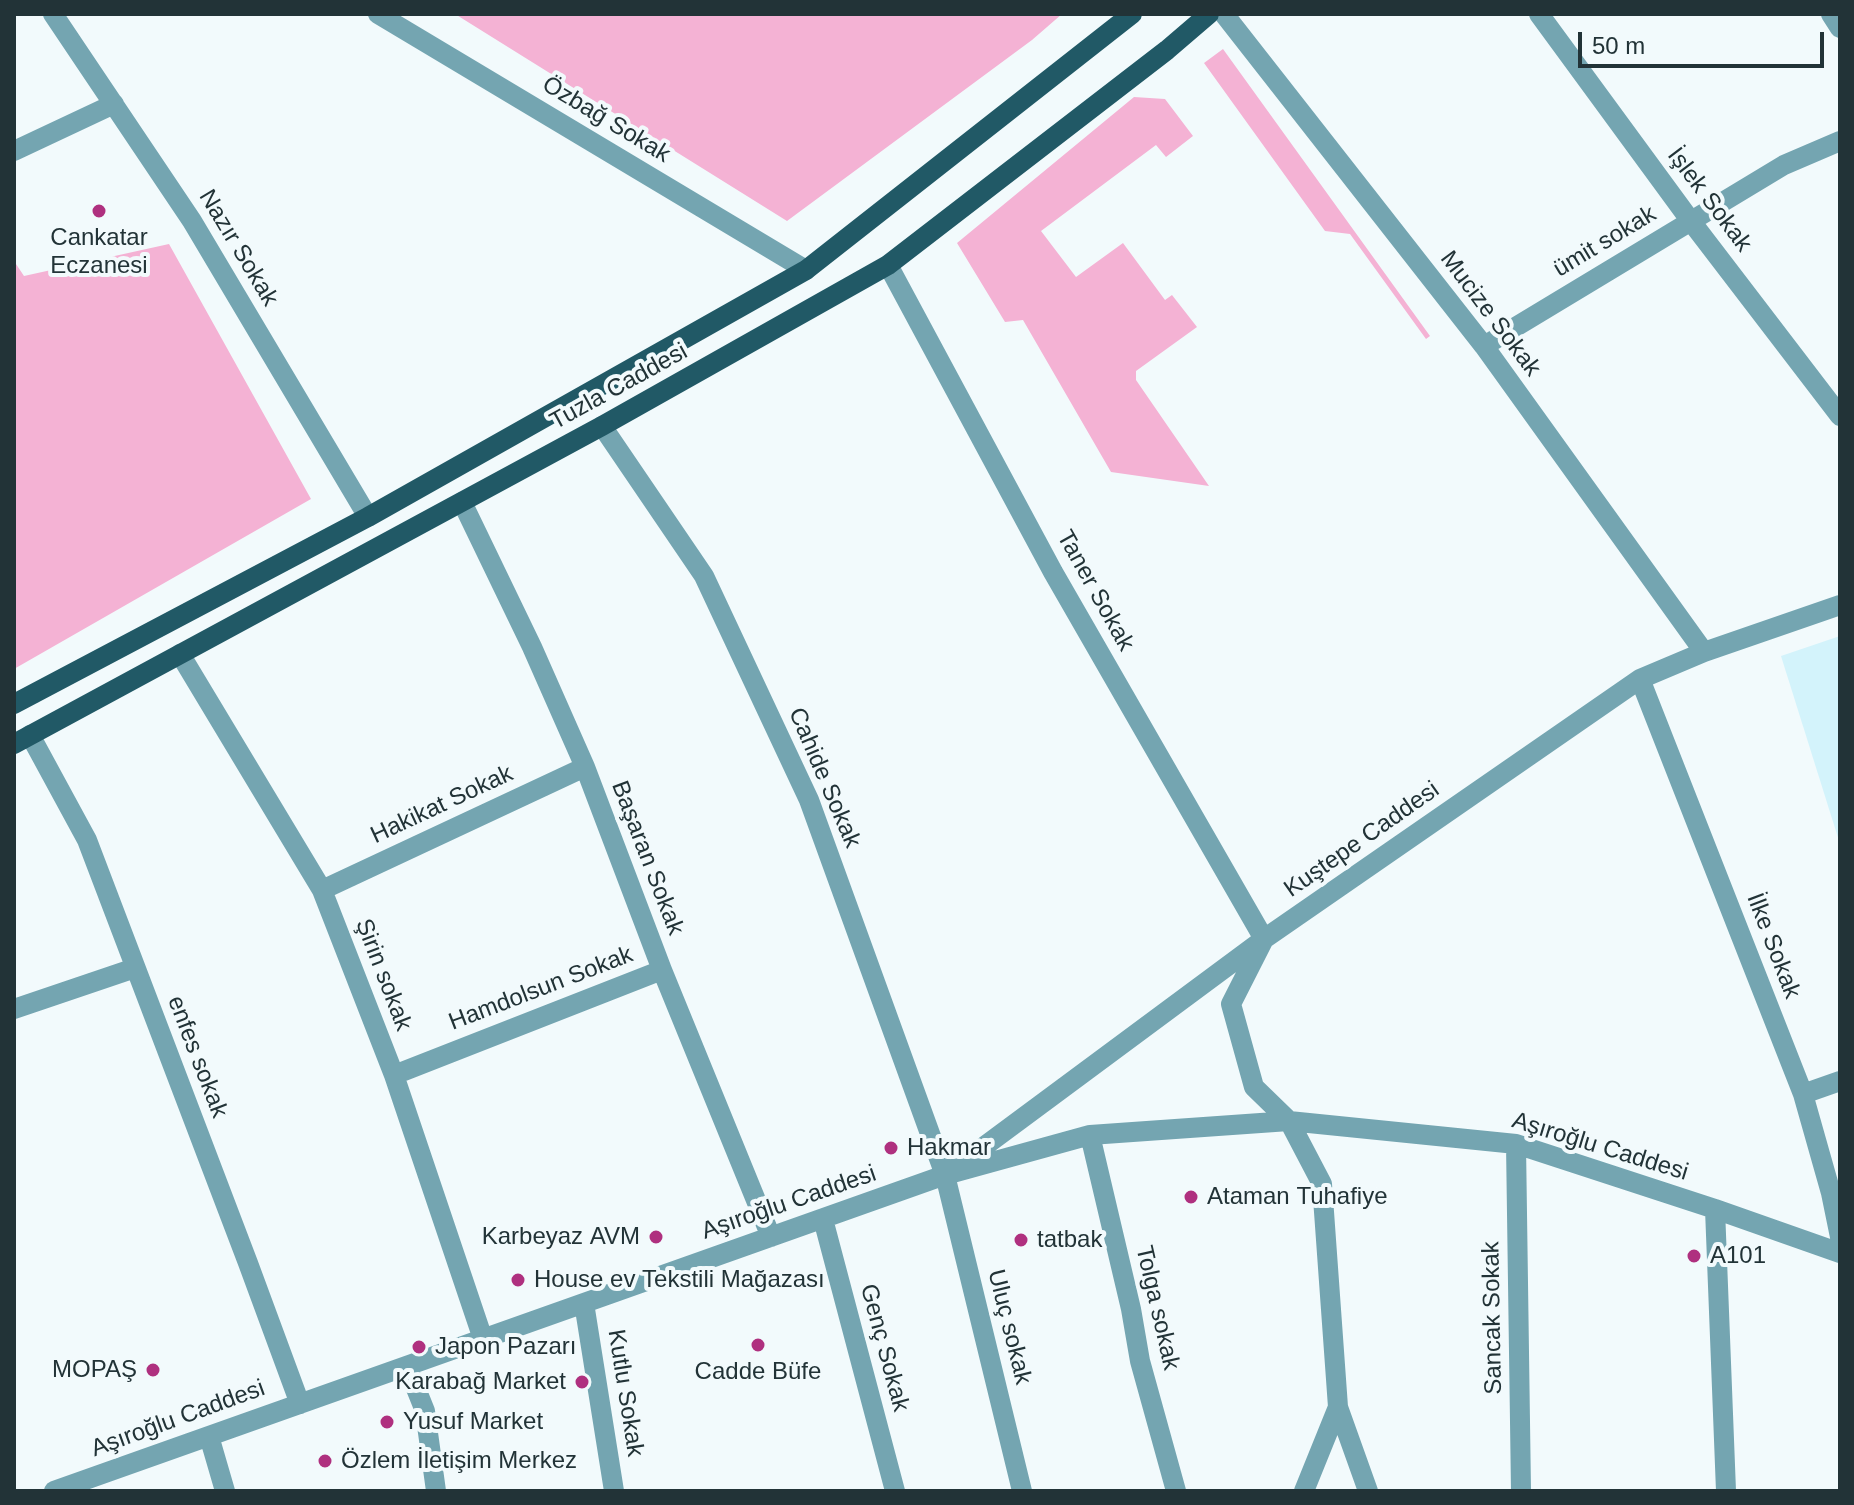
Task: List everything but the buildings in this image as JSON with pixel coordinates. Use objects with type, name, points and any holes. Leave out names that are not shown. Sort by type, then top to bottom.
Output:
[{"type":"main road","name":"Tuzla Caddesi","points":[[14,704],[368,517],[806,270],[1132,14]]},
{"type":"main road","name":"Tuzla Caddesi","points":[[22,740],[602,426],[888,265],[1167,50],[1209,14]]},
{"type":"street","name":"Nazır Sokak","points":[[53,14],[192,221],[368,517]]},
{"type":"street","name":"Özbağ Sokak","points":[[378,14],[806,270]]},
{"type":"street","name":"Mucize Sokak","points":[[1224,14],[1484,346],[1704,652]]},
{"type":"street","name":"İşlek Sokak","points":[[1539,14],[1690,220],[1840,416]]},
{"type":"street","points":[[1831,14],[1840,28]]},
{"type":"street","points":[[14,151],[114,104]]},
{"type":"street","name":"ümit sokak","points":[[1484,346],[1784,165],[1840,141]]},
{"type":"street","name":"Taner Sokak","points":[[888,265],[1053,572],[1264,939]]},
{"type":"street","name":"Cahide Sokak","points":[[602,426],[704,576],[809,800],[945,1175]]},
{"type":"street","name":"Başaran Sokak","points":[[462,502],[532,647],[585,767],[662,970],[771,1237]]},
{"type":"street","name":"Kuştepe Caddesi","points":[[945,1175],[1264,939],[1640,679],[1704,652],[1840,605]]},
{"type":"street","name":"Şirin sokak","points":[[180,654],[322,890],[394,1075],[483,1339]]},
{"type":"street","name":"İlke Sokak","points":[[1640,679],[1803,1094],[1840,1237]]},
{"type":"street","name":"enfes sokak","points":[[22,740],[87,840],[300,1404]]},
{"type":"street","name":"Hakikat Sokak","points":[[322,890],[585,767]]},
{"type":"street","points":[[1264,939],[1231,1004],[1254,1087],[1289,1121],[1322,1184],[1338,1407],[1368,1491]]},
{"type":"street","points":[[14,1009],[135,968]]},
{"type":"street","name":"Hamdolsun Sokak","points":[[394,1075],[662,970]]},
{"type":"street","points":[[1803,1094],[1840,1081]]},
{"type":"street","name":"Aşıroğlu Caddesi","points":[[54,1491],[945,1175],[1090,1135],[1289,1121],[1516,1144],[1840,1253]]},
{"type":"street","name":"Tolga sokak","points":[[1090,1135],[1131,1309],[1140,1361],[1176,1491]]},
{"type":"street","name":"Sancak Sokak","points":[[1516,1144],[1521,1491]]},
{"type":"street","name":"Uluç sokak","points":[[945,1175],[1022,1491]]},
{"type":"street","points":[[1715,1209],[1726,1491]]},
{"type":"street","name":"Genç Sokak","points":[[823,1219],[895,1491]]},
{"type":"street","name":"Kutlu Sokak","points":[[584,1303],[614,1491]]},
{"type":"street","points":[[407,1366],[425,1411],[436,1491]]},
{"type":"street","points":[[1304,1491],[1338,1407]]},
{"type":"street","points":[[209,1436],[225,1491]]},
{"type":"shaded area","points":[[455,14],[1062,14],[1032,40],[787,221]]},
{"type":"shaded area","points":[[1223,49],[1430,336],[1426,339],[1350,234],[1325,231],[1204,63]]},
{"type":"shaded area","points":[[1134,97],[1165,99],[1193,136],[1166,157],[1156,145],[1041,231],[1076,277],[1123,243],[1165,300],[1172,295],[1197,327],[1136,371],[1136,380],[1209,486],[1111,472],[1023,320],[1005,322],[957,243]]},
{"type":"shaded area","points":[[169,244],[311,499],[14,669],[14,261],[24,276]]},
{"type":"shaded area","points":[[1840,636],[1840,844],[1781,656]]},
{"type":"place","name":"Cankatar Eczanesi","points":[[99,211]]},
{"type":"place","name":"Hakmar","points":[[891,1148]]},
{"type":"place","name":"Ataman Tuhafiye","points":[[1191,1197]]},
{"type":"place","name":"Karbeyaz AVM","points":[[656,1237]]},
{"type":"place","name":"tatbak","points":[[1021,1240]]},
{"type":"place","name":"A101","points":[[1694,1256]]},
{"type":"place","name":"House ev Tekstili Mağazası","points":[[518,1280]]},
{"type":"place","name":"Cadde Büfe","points":[[758,1345]]},
{"type":"place","name":"Japon Pazarı","points":[[419,1347]]},
{"type":"place","name":"MOPAŞ","points":[[153,1370]]},
{"type":"place","name":"Karabağ Market","points":[[582,1382]]},
{"type":"place","name":"Yusuf Market","points":[[387,1422]]},
{"type":"place","name":"Özlem İletişim Merkez","points":[[325,1461]]}]
